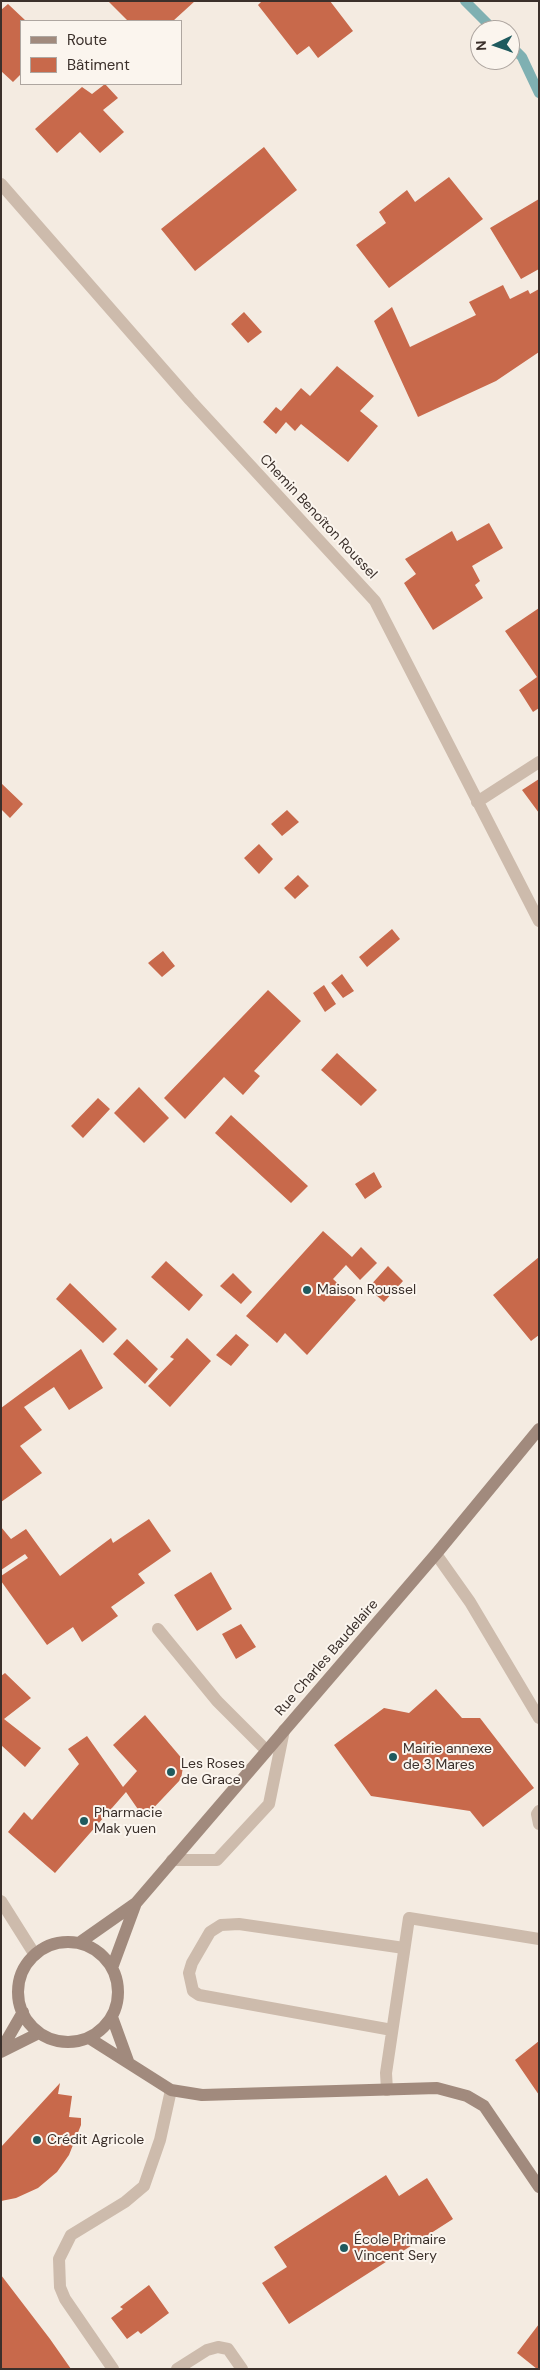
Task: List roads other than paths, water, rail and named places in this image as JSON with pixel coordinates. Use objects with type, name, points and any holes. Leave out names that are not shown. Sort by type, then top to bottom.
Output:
[{"type":"main road","name":"Rue Charles Baudelaire","points":[[79,1943],[136,1903],[436,1554],[539,1429]]},
{"type":"main road","name":"Rue Charles Baudelaire","points":[[112,1968],[136,1903]]},
{"type":"main road","points":[[63,1942],[79,1943],[92,1948],[103,1956],[112,1968],[117,1984],[117,2001],[112,2017],[102,2029],[88,2038],[72,2042],[55,2040],[39,2032],[23,2012],[18,1997],[19,1982],[25,1967],[35,1954],[49,1946],[63,1942]]},
{"type":"main road","points":[[1,2051],[23,2012]]},
{"type":"main road","points":[[112,2017],[128,2061]]},
{"type":"main road","points":[[1,2051],[39,2032]]},
{"type":"main road","points":[[88,2038],[128,2061],[148,2077],[171,2090],[202,2095],[437,2088],[467,2096],[484,2106],[539,2187]]},
{"type":"street","name":"Chemin Benoîton Roussel","points":[[1,184],[190,400],[375,601],[539,921]]},
{"type":"street","points":[[477,802],[539,762]]},
{"type":"street","points":[[436,1554],[470,1602],[539,1718]]},
{"type":"street","points":[[158,1629],[217,1701],[266,1750]]},
{"type":"street","points":[[172,1860],[217,1860],[269,1804],[284,1730]]},
{"type":"street","points":[[539,1811],[537,1814],[539,1824]]},
{"type":"street","points":[[1,1901],[35,1954]]},
{"type":"street","points":[[387,2090],[386,2073],[409,1918],[539,1939]]},
{"type":"street","points":[[392,2030],[198,1995],[193,1991],[189,1973],[192,1963],[210,1932],[221,1925],[239,1924],[404,1948]]},
{"type":"street","points":[[113,2369],[65,2299],[60,2287],[59,2259],[71,2235],[125,2202],[144,2186],[160,2140],[171,2090]]},
{"type":"street","points":[[177,2369],[207,2350],[218,2347],[228,2349],[242,2369]]},
{"type":"waterway","points":[[465,1],[484,20]]},
{"type":"waterway","points":[[520,55],[539,93]]},
{"type":"place","name":"Maison Roussel","points":[[307,1290]]},
{"type":"place","name":"Mairie annexe de 3 Mares","points":[[393,1757]]},
{"type":"place","name":"Les Roses de Grace","points":[[171,1772]]},
{"type":"place","name":"Pharmacie Mak yuen","points":[[84,1821]]},
{"type":"place","name":"Crédit Agricole","points":[[37,2140]]},
{"type":"place","name":"École Primaire Vincent Sery","points":[[344,2248]]}]
